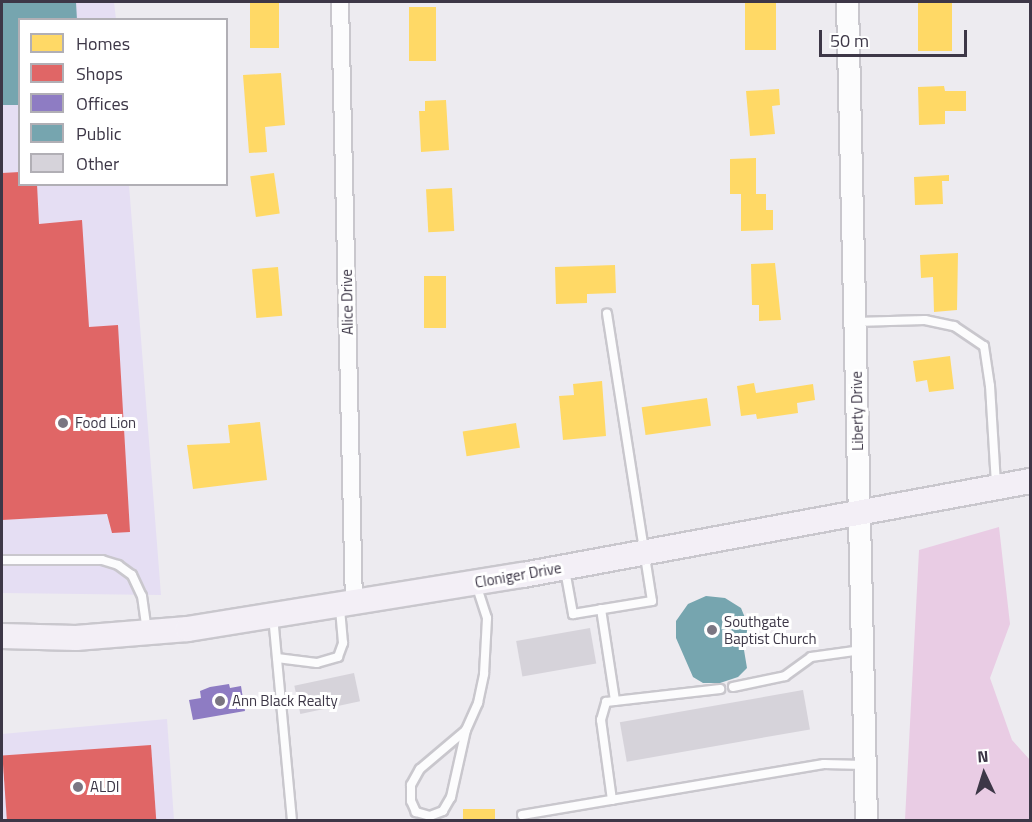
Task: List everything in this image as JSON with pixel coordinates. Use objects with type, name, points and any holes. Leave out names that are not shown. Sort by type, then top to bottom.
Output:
[{"type":"main road","name":"Cloniger Drive","points":[[2,636],[76,638],[147,633],[273,616],[476,583],[1030,481]]},
{"type":"street","name":"Alice Drive","points":[[340,2],[347,604]]},
{"type":"street","name":"Liberty Drive","points":[[847,2],[866,820]]},
{"type":"lane","points":[[564,567],[573,614],[652,601],[607,314]]},
{"type":"lane","points":[[855,322],[925,320],[954,326],[984,346],[990,386],[996,487]]},
{"type":"lane","points":[[2,560],[102,560],[118,565],[132,575],[142,596],[147,633]]},
{"type":"lane","points":[[466,730],[420,769],[411,785],[411,801],[416,812],[430,816],[443,811],[451,797],[466,730],[478,704],[487,647],[487,618],[476,583]]},
{"type":"lane","points":[[277,658],[317,663],[338,657],[343,643],[347,604]]},
{"type":"lane","points":[[601,609],[615,701]]},
{"type":"lane","points":[[273,616],[292,820]]},
{"type":"lane","points":[[733,687],[785,676],[811,657],[862,650]]},
{"type":"lane","points":[[612,800],[601,720],[606,702],[720,689]]},
{"type":"lane","points":[[522,815],[824,764],[864,765]]},
{"type":"shaded area","points":[[2,2],[114,2],[116,18],[18,18],[18,186],[129,186],[161,595],[2,593]]},
{"type":"shaded area","points":[[999,527],[1010,624],[990,678],[1012,740],[1030,760],[1030,820],[905,820],[919,550]]},
{"type":"shaded area","name":"ALDI","points":[[167,719],[174,820],[2,820],[2,734]]},
{"type":"building: Homes","points":[[250,2],[279,2],[279,48],[250,48]]},
{"type":"building: Homes","points":[[745,2],[776,2],[776,50],[745,50]]},
{"type":"building: Homes","points":[[918,2],[952,2],[952,51],[918,51]]},
{"type":"building: Homes","points":[[409,7],[436,7],[436,61],[409,61]]},
{"type":"building: Homes","points":[[281,73],[285,125],[265,127],[267,152],[249,153],[243,75]]},
{"type":"building: Homes","points":[[944,86],[945,91],[966,91],[966,111],[945,111],[945,124],[919,125],[918,87]]},
{"type":"building: Homes","points":[[779,89],[780,105],[772,106],[775,134],[750,136],[746,91]]},
{"type":"building: Homes","points":[[446,100],[449,150],[421,152],[419,111],[425,111],[425,101]]},
{"type":"building: Homes","points":[[756,158],[756,194],[766,194],[766,210],[773,210],[773,230],[741,231],[741,194],[730,194],[730,159]]},
{"type":"building: Homes","points":[[274,173],[280,214],[256,217],[250,176]]},
{"type":"building: Homes","points":[[949,175],[949,181],[942,181],[943,204],[915,205],[914,177]]},
{"type":"building: Homes","points":[[452,188],[454,231],[428,232],[426,189]]},
{"type":"building: Homes","points":[[958,253],[957,310],[934,312],[933,277],[921,278],[920,255]]},
{"type":"building: Homes","points":[[775,263],[781,320],[759,321],[759,305],[752,305],[751,264]]},
{"type":"building: Homes","points":[[615,265],[616,293],[587,294],[587,303],[556,304],[555,267]]},
{"type":"building: Homes","points":[[278,267],[282,316],[256,318],[252,269]]},
{"type":"building: Homes","points":[[424,276],[446,276],[446,328],[424,328]]},
{"type":"building: Homes","points":[[950,356],[954,389],[929,392],[927,380],[916,382],[913,361]]},
{"type":"building: Homes","points":[[602,381],[606,436],[563,440],[559,396],[574,395],[573,384]]},
{"type":"building: Homes","points":[[754,383],[756,393],[813,384],[815,400],[797,403],[798,413],[757,419],[756,414],[741,416],[737,386]]},
{"type":"building: Homes","points":[[707,398],[711,426],[646,435],[642,407]]},
{"type":"building: Homes","points":[[260,422],[267,480],[193,489],[187,445],[230,443],[228,425]]},
{"type":"building: Homes","points":[[516,423],[520,448],[467,456],[463,431]]},
{"type":"building: Homes","points":[[463,809],[495,809],[495,820],[463,820]]},
{"type":"building: Shops","name":"Food Lion","points":[[18,172],[18,186],[37,186],[39,224],[82,220],[89,327],[118,325],[130,532],[112,533],[107,514],[2,520],[2,173]]},
{"type":"building: Shops","name":"ALDI","points":[[151,745],[156,820],[7,820],[2,755]]},
{"type":"building: Offices","points":[[229,684],[230,688],[241,686],[245,711],[193,720],[189,700],[201,698],[200,691],[210,687]]},
{"type":"building: Public","points":[[2,2],[76,2],[77,18],[18,18],[18,105],[2,105]]},
{"type":"building: Public","points":[[706,596],[725,598],[741,608],[748,625],[744,650],[747,668],[738,677],[720,683],[703,683],[693,677],[676,638],[676,621],[688,604]]},
{"type":"building: Other","points":[[590,628],[596,663],[522,676],[516,641]]},
{"type":"building: Other","points":[[354,673],[360,701],[300,714],[294,686]]},
{"type":"building: Other","points":[[803,690],[810,729],[627,762],[620,722]]},
{"type":"place","name":"Food Lion","points":[[63,423]]},
{"type":"place","name":"Southgate Baptist Church","points":[[712,630]]},
{"type":"place","name":"Ann Black Realty","points":[[220,701]]},
{"type":"place","name":"ALDI","points":[[78,787]]}]
